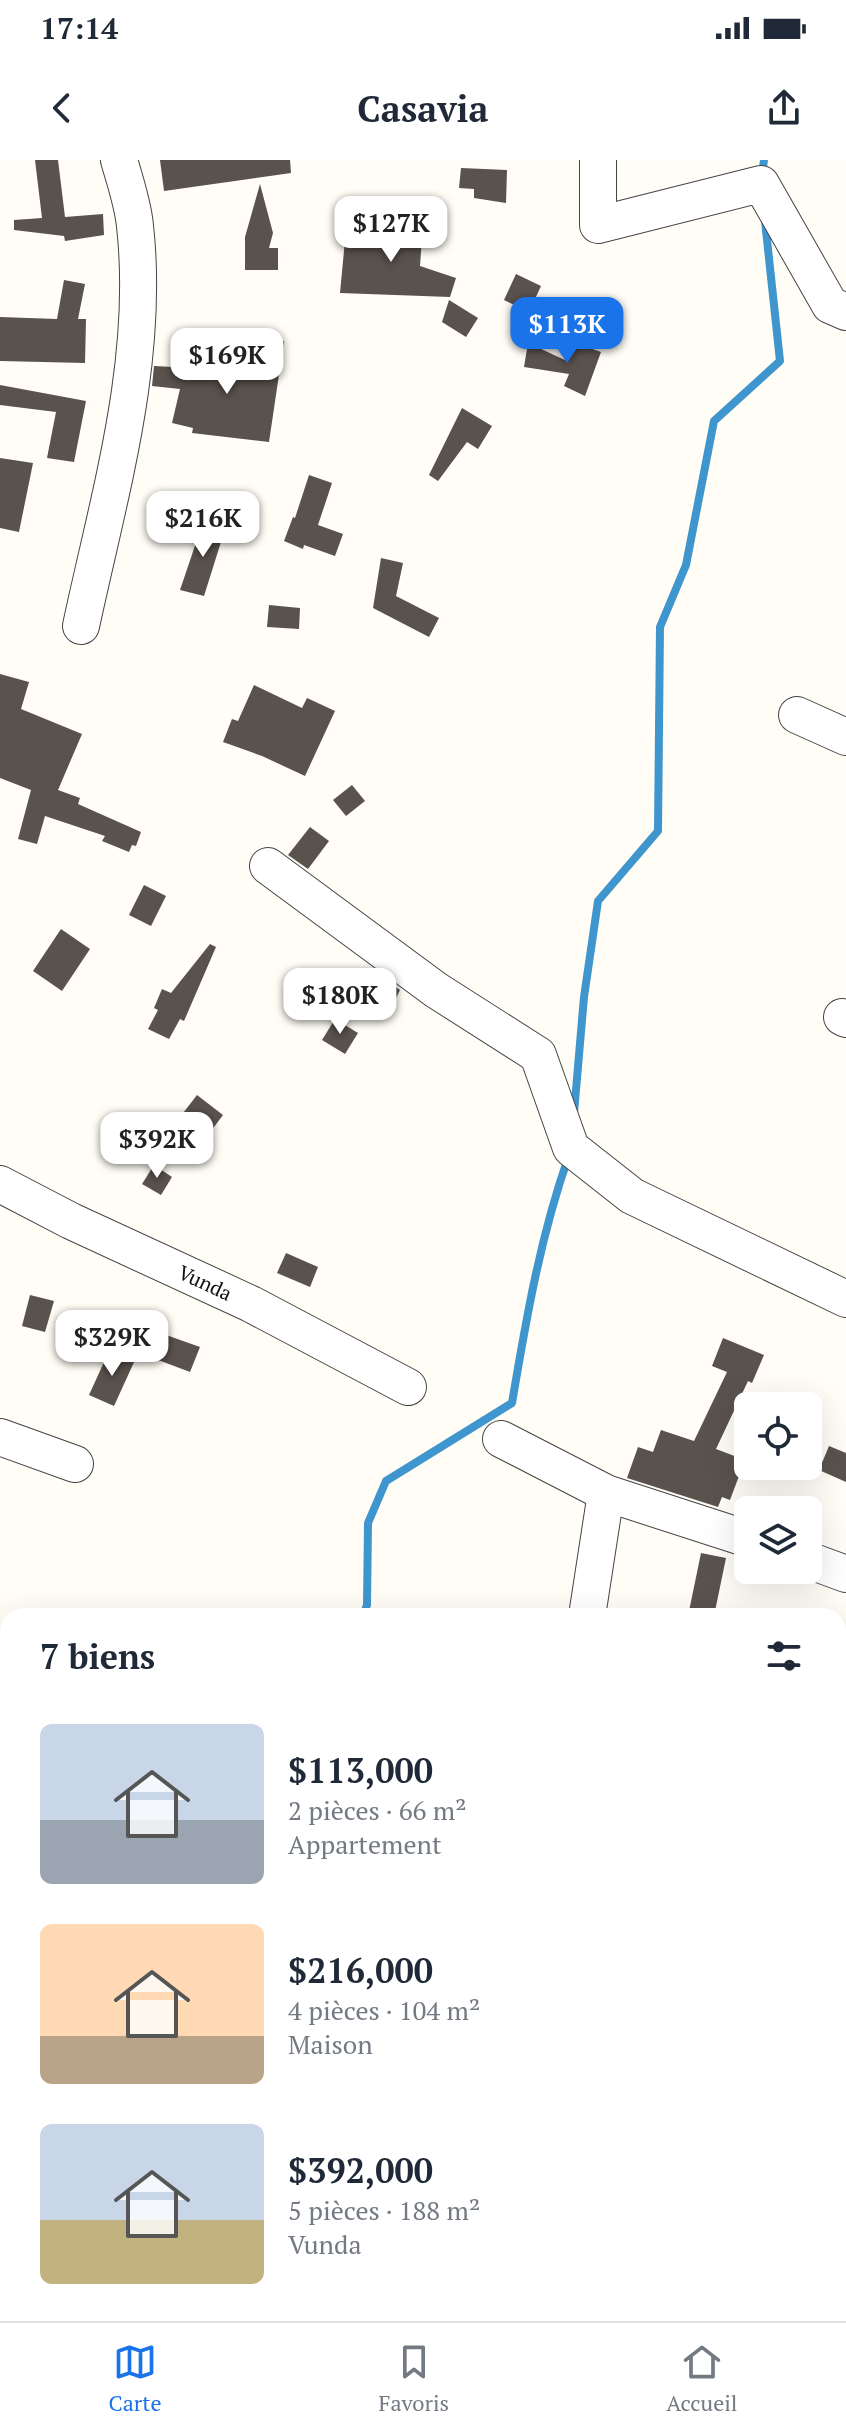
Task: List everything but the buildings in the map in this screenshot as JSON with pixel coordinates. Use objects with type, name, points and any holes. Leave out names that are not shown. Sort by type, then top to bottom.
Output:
[{"type":"street","points":[[81,626],[130,401],[139,288],[135,222],[119,160]]},
{"type":"street","points":[[598,160],[598,225],[761,184],[830,305],[846,312]]},
{"type":"street","points":[[797,715],[846,737]]},
{"type":"street","points":[[268,866],[436,990],[538,1055],[571,1148],[632,1196],[846,1299]]},
{"type":"street","name":"Vunda","points":[[0,1184],[71,1221],[251,1304],[408,1387]]},
{"type":"street","points":[[0,1437],[75,1464]]},
{"type":"street","points":[[501,1439],[606,1493],[734,1534]]},
{"type":"street","points":[[588,1608],[606,1493]]},
{"type":"street","points":[[822,1565],[846,1574]]},
{"type":"waterway","points":[[762,175],[764,160]]},
{"type":"waterway","points":[[574,1113],[584,997],[598,901],[658,831],[660,627],[686,565],[714,421],[780,361],[765,221]]},
{"type":"waterway","points":[[366,1608],[368,1523],[386,1481],[512,1403],[528,1310],[568,1158]]}]
